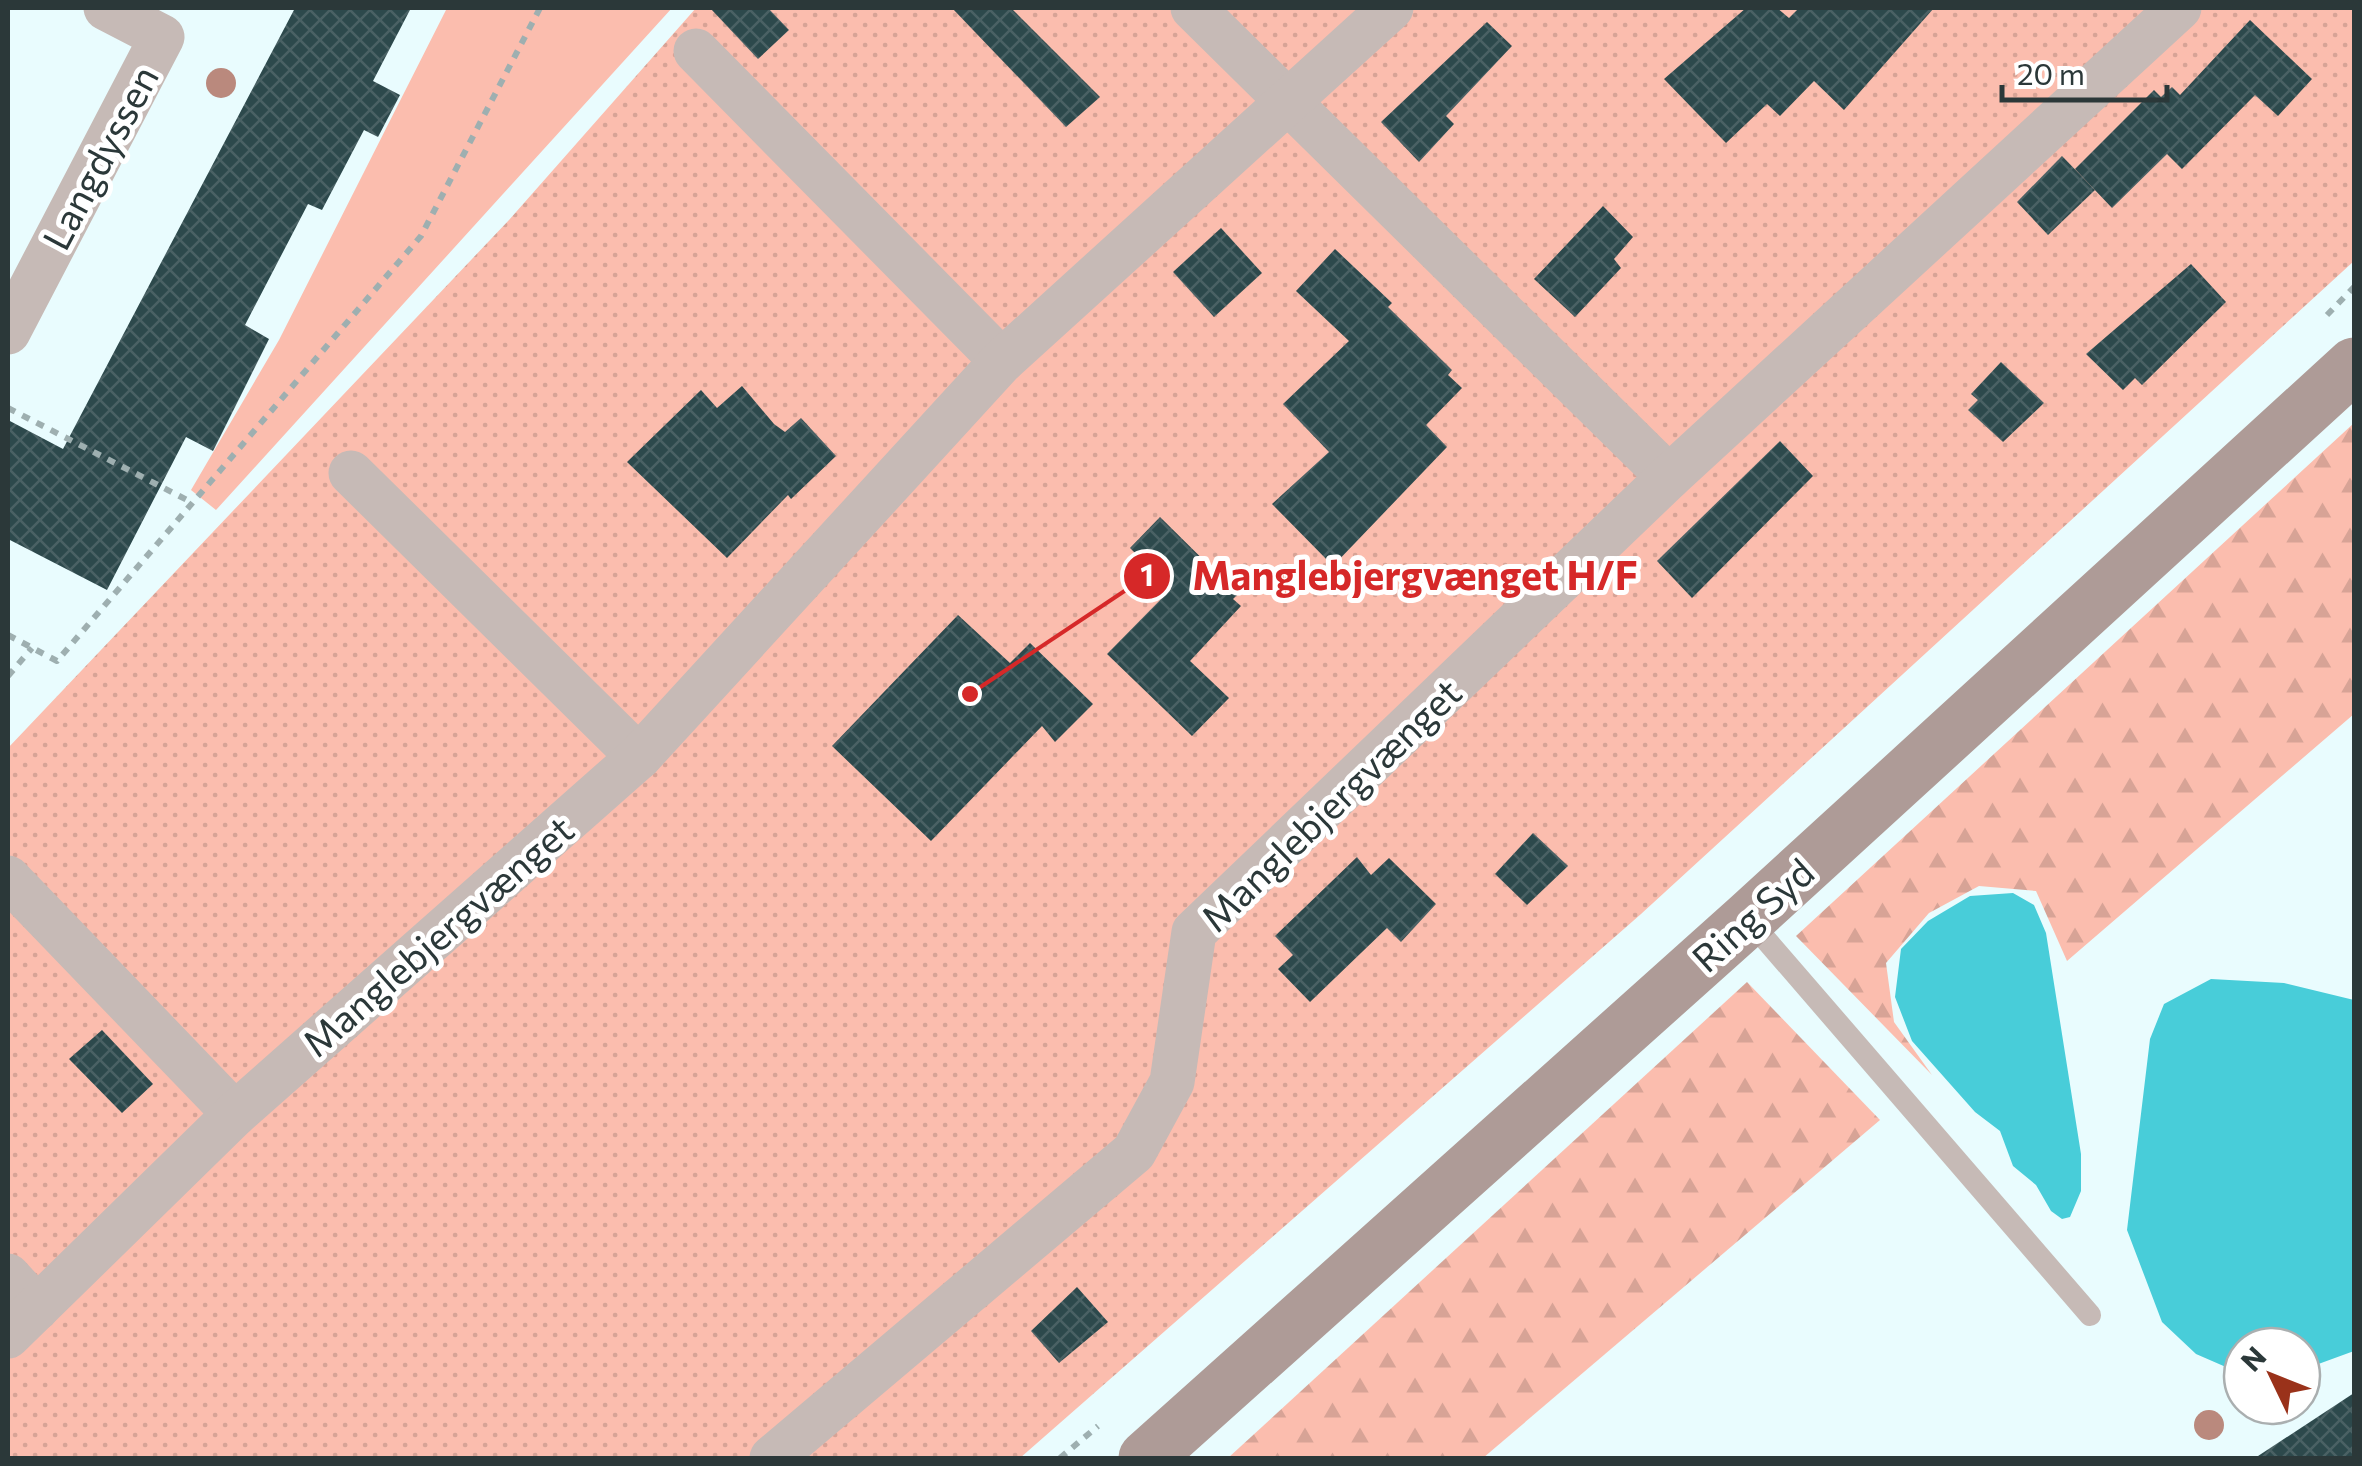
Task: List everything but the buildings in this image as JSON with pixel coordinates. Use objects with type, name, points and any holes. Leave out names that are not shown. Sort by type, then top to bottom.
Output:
[{"type":"main road","name":"Ring Syd","points":[[1146,1458],[1748,919],[2354,365]]},
{"type":"street","name":"Langdyssen","points":[[8,332],[162,37],[106,8]]},
{"type":"street","points":[[1193,8],[1669,477]]},
{"type":"street","name":"Manglebjergvænget","points":[[17,1307],[639,757],[1002,361],[1290,104],[1391,8]]},
{"type":"street","name":"Manglebjergvænget","points":[[772,1458],[1134,1152],[1172,1082],[1194,932],[1669,477],[2178,8]]},
{"type":"street","points":[[696,50],[1002,361]]},
{"type":"street","points":[[351,473],[639,757]]},
{"type":"street","points":[[8,878],[235,1114]]},
{"type":"lane","points":[[1748,919],[2090,1315]]},
{"type":"path","points":[[8,635],[56,661],[421,236],[540,8]]},
{"type":"path","points":[[8,408],[192,503]]},
{"type":"path","points":[[8,676],[32,648]]},
{"type":"green space","points":[[447,8],[672,8],[216,510],[191,490],[279,340]]},
{"type":"green space","points":[[696,8],[2354,8],[2354,261],[1641,914],[1020,1458],[8,1458],[8,748],[509,220]]},
{"type":"green space","points":[[2354,423],[2354,714],[2067,961],[2036,891],[1979,886],[1929,913],[1886,963],[1894,1022],[1932,1075],[1796,936]]},
{"type":"green space","points":[[1747,982],[1880,1120],[1483,1458],[1228,1458]]},
{"type":"water","points":[[2013,893],[2034,905],[2046,933],[2081,1154],[2081,1191],[2070,1217],[2062,1219],[2051,1211],[2036,1185],[2013,1166],[2000,1131],[1975,1112],[1912,1041],[1895,997],[1901,949],[1928,921],[1970,896]]},
{"type":"water","points":[[2211,979],[2284,983],[2354,1000],[2354,1351],[2322,1363],[2322,1326],[2222,1326],[2222,1365],[2196,1354],[2162,1322],[2127,1230],[2150,1039],[2164,1004]]},
{"type":"place","name":"Manglebjergvænget H/F","points":[[970,694]]}]
